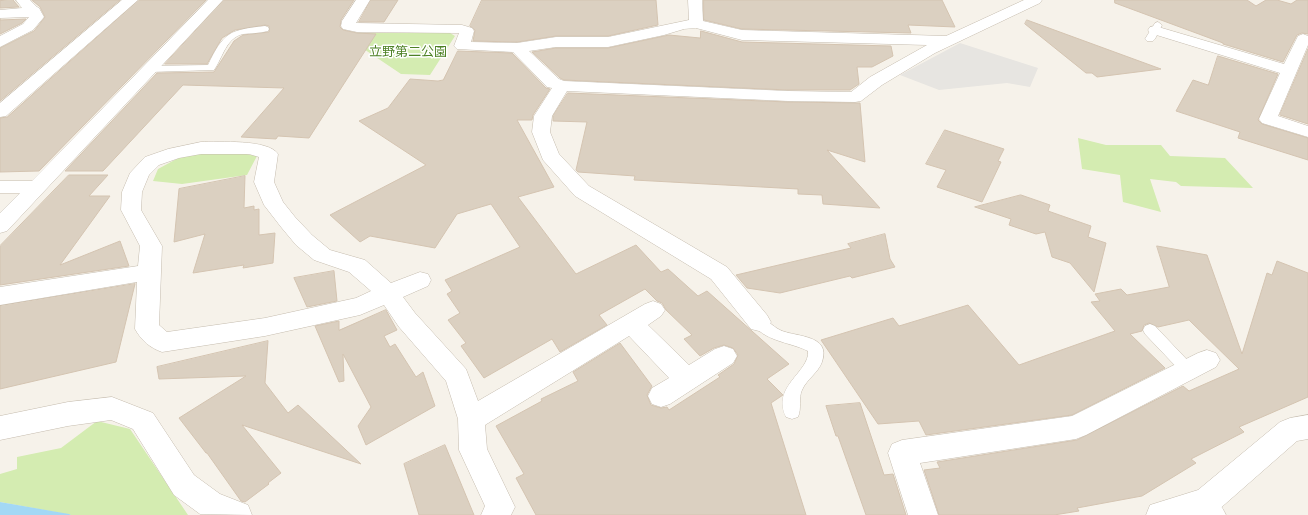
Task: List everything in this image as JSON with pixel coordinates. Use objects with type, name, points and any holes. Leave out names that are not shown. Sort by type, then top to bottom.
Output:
[{"type":"street","points":[[0,42],[28,26],[37,17],[34,11],[23,0]]},
{"type":"street","points":[[0,112],[131,0]]},
{"type":"street","points":[[0,226],[38,188],[216,0]]},
{"type":"street","points":[[363,0],[349,21],[348,26],[357,28],[462,28],[467,31],[462,46],[517,48],[556,42],[608,42],[664,31],[682,25],[696,24],[742,35],[948,41]]},
{"type":"street","points":[[695,0],[696,24]]},
{"type":"street","points":[[517,48],[553,83],[562,86],[788,96],[855,96],[876,81],[948,41],[1034,0]]},
{"type":"street","points":[[0,14],[34,11]]},
{"type":"street","points":[[1154,31],[1290,71]]},
{"type":"street","points":[[1303,39],[1268,119],[1308,132]]},
{"type":"street","points":[[562,86],[543,116],[541,132],[550,156],[582,191],[719,273],[759,322]]},
{"type":"street","points":[[420,280],[389,294],[360,306],[264,327],[162,342],[148,329],[151,246],[131,210],[132,192],[140,173],[152,161],[175,153],[201,148],[250,148],[269,154],[264,182],[274,205],[304,240],[322,255],[357,266],[389,294],[407,320],[457,376],[471,419],[473,450],[500,507],[496,515]]},
{"type":"street","points":[[0,187],[38,188]]},
{"type":"street","points":[[0,296],[149,272]]},
{"type":"street","points":[[471,419],[654,310]]},
{"type":"street","points":[[631,323],[686,379]]},
{"type":"street","points":[[661,396],[724,356]]},
{"type":"street","points":[[923,515],[902,453],[1076,427],[1198,365]]},
{"type":"street","points":[[0,428],[68,414],[112,408],[143,421],[184,485],[210,504],[237,515]]},
{"type":"street","points":[[1161,515],[1211,508],[1290,430],[1308,427]]},
{"type":"lane","points":[[150,69],[211,68],[223,44],[230,36],[240,32],[265,30]]},
{"type":"lane","points":[[759,322],[776,335],[799,340],[815,348],[816,354],[813,367],[803,375],[793,392],[792,412]]},
{"type":"lane","points":[[1150,330],[1198,365]]},
{"type":"green space","name":"立野第二公園","points":[[340,33],[450,33],[455,36],[430,75],[401,74]]},
{"type":"green space","points":[[1078,138],[1106,145],[1161,145],[1170,156],[1225,158],[1253,188],[1181,186],[1176,182],[1150,179],[1161,212],[1123,202],[1120,175],[1082,169]]},
{"type":"green space","points":[[202,151],[257,156],[247,175],[182,184],[153,181],[158,169],[182,156]]},
{"type":"green space","points":[[97,421],[130,429],[188,515],[71,515],[0,502],[0,474],[17,469],[17,457],[61,448]]},
{"type":"shaded area","points":[[960,43],[1038,68],[1030,87],[1007,83],[939,90],[900,75]]},
{"type":"water","points":[[0,502],[69,514],[71,515],[0,515]]},
{"type":"building","points":[[13,0],[19,7],[0,8],[0,1]]},
{"type":"building","points":[[32,0],[120,0],[0,101],[0,48],[34,31],[45,17],[40,7]]},
{"type":"building","points":[[139,0],[206,0],[39,171],[0,172],[0,118],[7,117]]},
{"type":"building","points":[[224,0],[354,0],[341,20],[340,27],[343,30],[357,33],[376,34],[309,138],[278,136],[276,139],[241,137],[284,88],[183,85],[103,171],[65,171],[157,73],[214,72],[234,41],[243,35],[269,32],[269,26],[265,25],[235,30],[222,38],[207,64],[165,64]]},
{"type":"building","points":[[371,0],[398,0],[384,22],[359,22]]},
{"type":"building","points":[[482,0],[656,0],[658,25],[608,36],[556,36],[517,42],[473,41],[475,30],[470,26]]},
{"type":"building","points":[[704,0],[942,0],[955,27],[908,25],[911,33],[742,29],[704,20]]},
{"type":"building","points":[[1115,0],[1247,0],[1256,6],[1266,0],[1277,0],[1291,4],[1297,0],[1308,0],[1308,34],[1302,33],[1297,35],[1283,62],[1223,44],[1115,3]]},
{"type":"building","points":[[26,19],[22,23],[0,34],[0,20]]},
{"type":"building","points":[[1027,20],[1161,69],[1097,77],[1092,73],[1086,73],[1025,24]]},
{"type":"building","points":[[701,31],[742,42],[891,46],[893,56],[872,67],[857,67],[859,84],[850,90],[788,90],[564,80],[532,52],[556,48],[608,48],[669,35],[700,38]]},
{"type":"building","points":[[1308,49],[1308,124],[1280,115]]},
{"type":"building","points":[[458,51],[512,53],[546,88],[550,89],[533,115],[532,120],[517,120],[554,187],[518,197],[576,274],[636,245],[661,272],[668,269],[698,296],[707,291],[789,364],[767,379],[783,395],[771,403],[806,515],[536,515],[516,478],[524,474],[496,426],[542,401],[541,399],[578,381],[573,372],[620,343],[652,386],[647,395],[651,405],[661,408],[667,407],[669,410],[720,377],[718,375],[734,364],[738,355],[733,348],[724,345],[714,348],[700,356],[684,339],[692,335],[666,310],[662,303],[657,301],[645,289],[599,315],[607,325],[560,352],[552,339],[484,378],[461,346],[466,343],[448,320],[460,313],[447,294],[452,291],[445,280],[520,247],[491,204],[457,214],[435,248],[370,236],[360,242],[330,215],[426,165],[359,121],[388,108],[410,79],[443,80]]},
{"type":"building","points":[[1218,56],[1278,74],[1258,120],[1262,124],[1308,138],[1308,160],[1238,138],[1240,132],[1176,111],[1193,80],[1208,85]]},
{"type":"building","points":[[568,93],[788,102],[860,103],[865,162],[827,150],[880,208],[823,204],[822,195],[798,194],[798,189],[634,180],[635,176],[578,172],[576,170],[587,122],[553,121],[553,116]]},
{"type":"building","points":[[945,130],[1004,149],[998,161],[1001,162],[982,202],[937,187],[946,170],[926,164]]},
{"type":"building","points":[[69,175],[108,175],[89,196],[110,196],[60,265],[120,241],[129,266],[0,285],[0,246]]},
{"type":"building","points":[[245,176],[244,208],[254,206],[254,210],[259,209],[259,235],[275,233],[273,263],[243,268],[244,265],[193,273],[205,234],[174,242],[179,189]]},
{"type":"building","points":[[1021,195],[1050,205],[1048,211],[1091,226],[1088,237],[1106,243],[1094,292],[1070,263],[1052,257],[1045,232],[1036,234],[1009,225],[1011,219],[975,207]]},
{"type":"building","points":[[885,234],[890,259],[895,267],[852,278],[850,276],[780,293],[747,288],[736,275],[851,248],[848,244]]},
{"type":"building","points":[[1157,246],[1207,255],[1242,354],[1267,273],[1272,275],[1277,261],[1308,273],[1308,397],[1239,427],[1244,432],[1191,459],[1196,463],[1142,496],[1077,508],[1079,511],[1054,515],[939,515],[924,470],[940,468],[937,462],[1077,440],[1183,386],[1189,391],[1239,369],[1189,320],[1158,327],[1149,323],[1144,325],[1142,331],[1130,334],[1165,368],[1072,415],[926,435],[919,421],[878,424],[821,340],[893,318],[899,326],[968,305],[1019,365],[1115,331],[1091,302],[1100,301],[1095,294],[1121,289],[1127,295],[1169,287]]},
{"type":"building","points":[[334,271],[337,301],[307,307],[294,278]]},
{"type":"building","points":[[135,284],[116,362],[0,389],[0,306]]},
{"type":"building","points":[[386,310],[397,330],[384,336],[390,347],[395,344],[416,377],[423,372],[435,406],[366,445],[358,426],[371,407],[343,354],[344,381],[339,382],[315,326],[339,321],[339,330]]},
{"type":"building","points":[[268,341],[265,383],[288,413],[298,405],[361,464],[242,425],[281,473],[245,502],[241,501],[207,453],[179,418],[246,376],[159,379],[157,367]]},
{"type":"building","points":[[860,403],[884,475],[893,474],[906,515],[866,515],[826,406]]},
{"type":"building","points":[[445,445],[474,515],[419,515],[404,464]]}]
